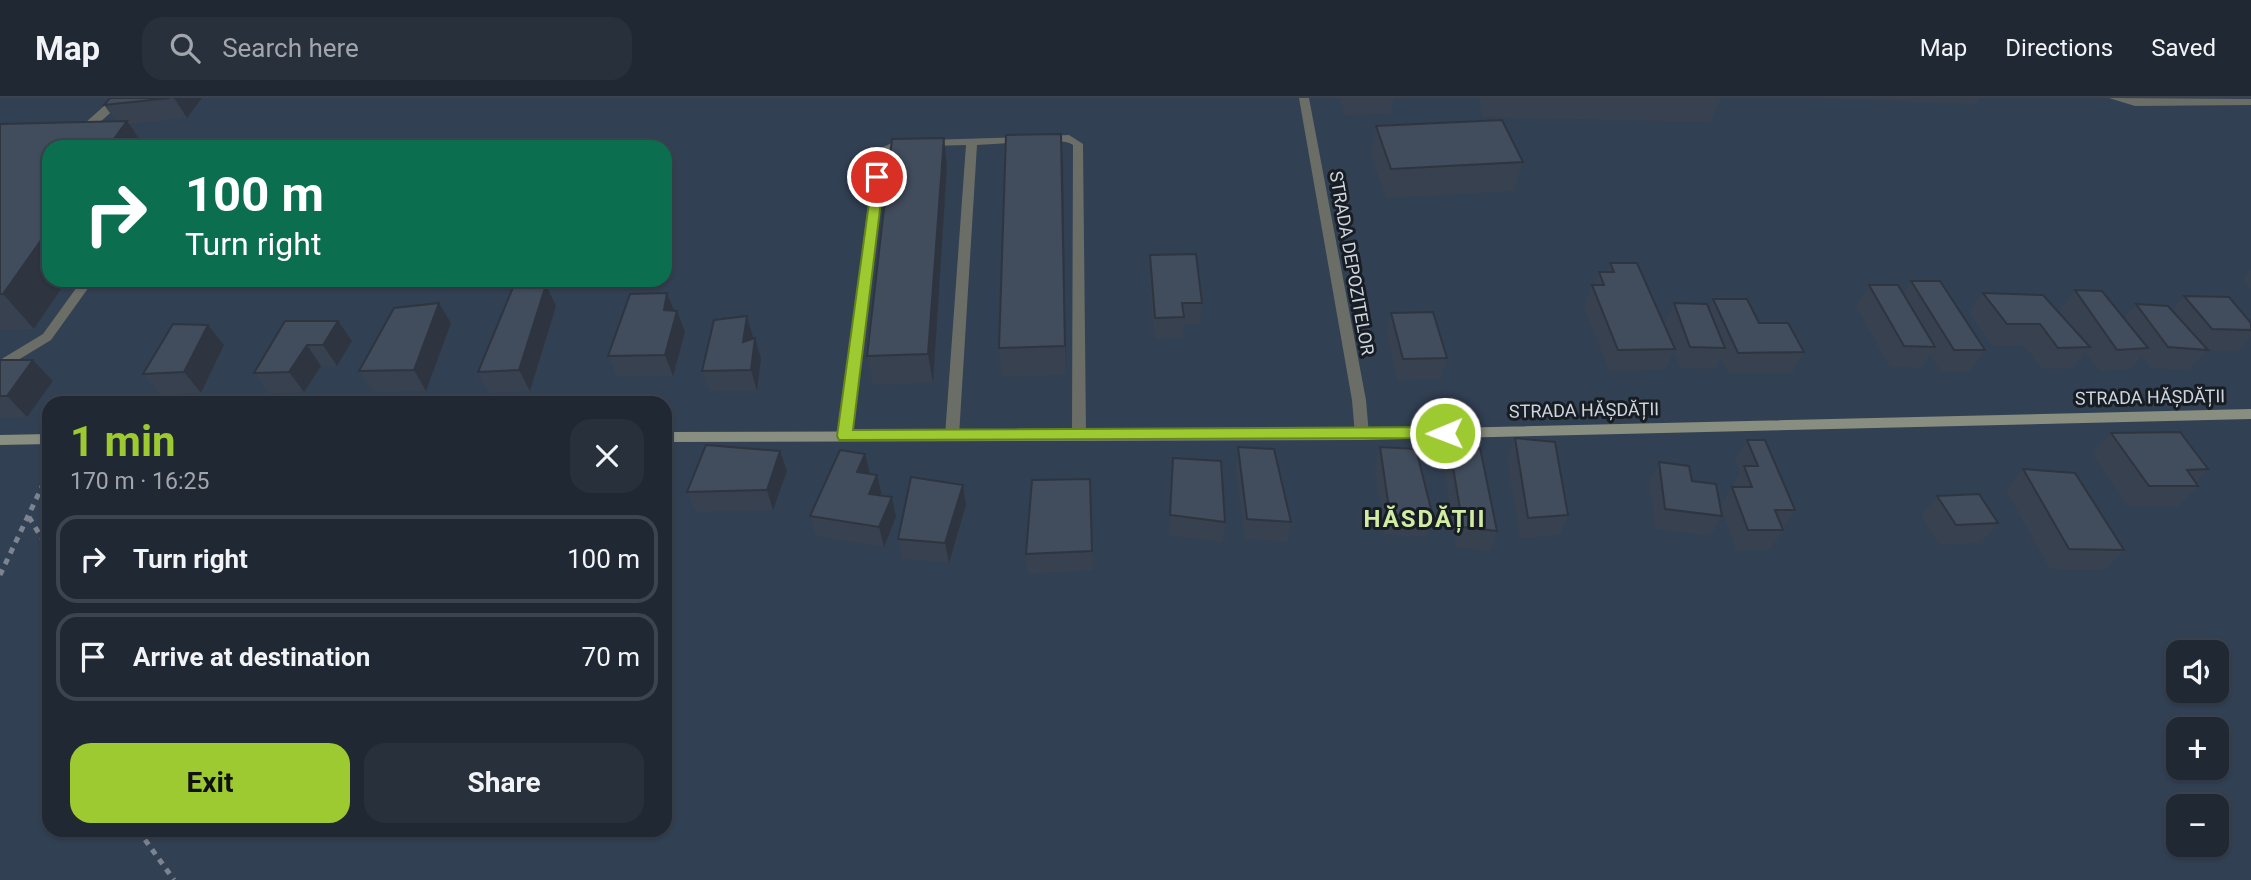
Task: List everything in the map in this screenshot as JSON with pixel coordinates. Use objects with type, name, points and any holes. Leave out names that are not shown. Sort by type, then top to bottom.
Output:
[{"type":"street","name":"STRADA HĂȘDĂȚII","points":[[672,436],[1362,435],[2251,414]]},
{"type":"street","points":[[0,440],[42,439]]},
{"type":"lane","points":[[63,134],[89,125],[119,98]]},
{"type":"lane","name":"STRADA DEPOZITELOR","points":[[1304,98],[1359,400],[1362,435]]},
{"type":"lane","points":[[2114,98],[2135,103],[2251,102]]},
{"type":"lane","points":[[845,436],[880,151],[896,144],[1069,138],[1078,144],[1079,435]]},
{"type":"lane","points":[[952,436],[972,141]]},
{"type":"lane","points":[[0,366],[47,337],[83,287]]},
{"type":"path","points":[[0,575],[42,487]]},
{"type":"path","points":[[28,516],[42,539]]},
{"type":"path","points":[[143,837],[174,880]]},
{"type":"shaded area","points":[[0,98],[2251,98],[2251,880],[0,880]]},
{"type":"building","points":[[110,98],[170,98],[104,105]]},
{"type":"building","points":[[1502,120],[1523,162],[1391,169],[1376,126]]},
{"type":"building","points":[[127,121],[113,140],[42,140],[42,239],[3,294],[0,294],[0,124]]},
{"type":"building","points":[[1061,134],[1065,346],[999,348],[1006,135]]},
{"type":"building","points":[[944,138],[928,354],[867,356],[892,139]]},
{"type":"building","points":[[1196,254],[1202,303],[1182,303],[1184,317],[1155,318],[1150,255]]},
{"type":"building","points":[[1610,263],[1637,263],[1675,349],[1618,350],[1592,285],[1604,285],[1599,272],[1614,272]]},
{"type":"building","points":[[1911,281],[1940,281],[1985,350],[1954,350]]},
{"type":"building","points":[[1869,285],[1898,285],[1935,347],[1904,346]]},
{"type":"building","points":[[513,287],[545,287],[519,370],[478,372]]},
{"type":"building","points":[[2075,290],[2102,291],[2148,348],[2117,350]]},
{"type":"building","points":[[667,293],[664,310],[677,311],[665,355],[608,356],[630,294]]},
{"type":"building","points":[[1983,293],[2043,295],[2090,347],[2058,348],[2040,324],[2007,324]]},
{"type":"building","points":[[2184,296],[2229,297],[2251,323],[2251,330],[2212,329]]},
{"type":"building","points":[[1713,299],[1747,299],[1759,323],[1788,323],[1804,352],[1738,353]]},
{"type":"building","points":[[439,303],[414,370],[359,371],[394,308]]},
{"type":"building","points":[[1674,303],[1707,304],[1725,348],[1690,347]]},
{"type":"building","points":[[2136,304],[2168,306],[2208,350],[2168,347]]},
{"type":"building","points":[[1433,312],[1447,358],[1403,359],[1391,313]]},
{"type":"building","points":[[747,316],[743,342],[755,338],[751,370],[702,371],[714,320]]},
{"type":"building","points":[[285,321],[338,321],[323,345],[307,345],[289,372],[254,373]]},
{"type":"building","points":[[173,324],[208,325],[184,372],[143,374]]},
{"type":"building","points":[[0,360],[33,360],[7,396],[0,396]]},
{"type":"building","points":[[2180,432],[2208,469],[2187,470],[2198,486],[2149,486],[2111,433]]},
{"type":"building","points":[[1515,438],[1555,442],[1568,515],[1528,518]]},
{"type":"building","points":[[1747,440],[1765,440],[1795,510],[1775,510],[1783,530],[1748,530],[1732,487],[1752,487],[1744,466],[1758,466]]},
{"type":"building","points":[[706,445],[780,451],[767,490],[687,492]]},
{"type":"building","points":[[1238,447],[1274,449],[1291,522],[1247,519]]},
{"type":"building","points":[[1380,447],[1416,449],[1433,517],[1390,515]]},
{"type":"building","points":[[1480,448],[1497,531],[1463,527],[1450,449]]},
{"type":"building","points":[[840,450],[865,454],[857,472],[877,475],[869,494],[892,497],[879,527],[810,516]]},
{"type":"building","points":[[1173,458],[1221,461],[1225,522],[1170,515]]},
{"type":"building","points":[[1659,462],[1689,466],[1692,481],[1716,484],[1722,516],[1665,509]]},
{"type":"building","points":[[2023,469],[2075,473],[2124,550],[2069,549]]},
{"type":"building","points":[[911,477],[963,485],[945,543],[898,539]]},
{"type":"building","points":[[1090,479],[1092,551],[1026,554],[1032,480]]},
{"type":"building","points":[[1979,494],[1998,523],[1956,525],[1937,496]]},
{"type":"district","name":"HĂSDĂȚII","points":[[1425,519]]},
{"type":"route","points":[[877,177],[845,436],[1445,433]]}]
